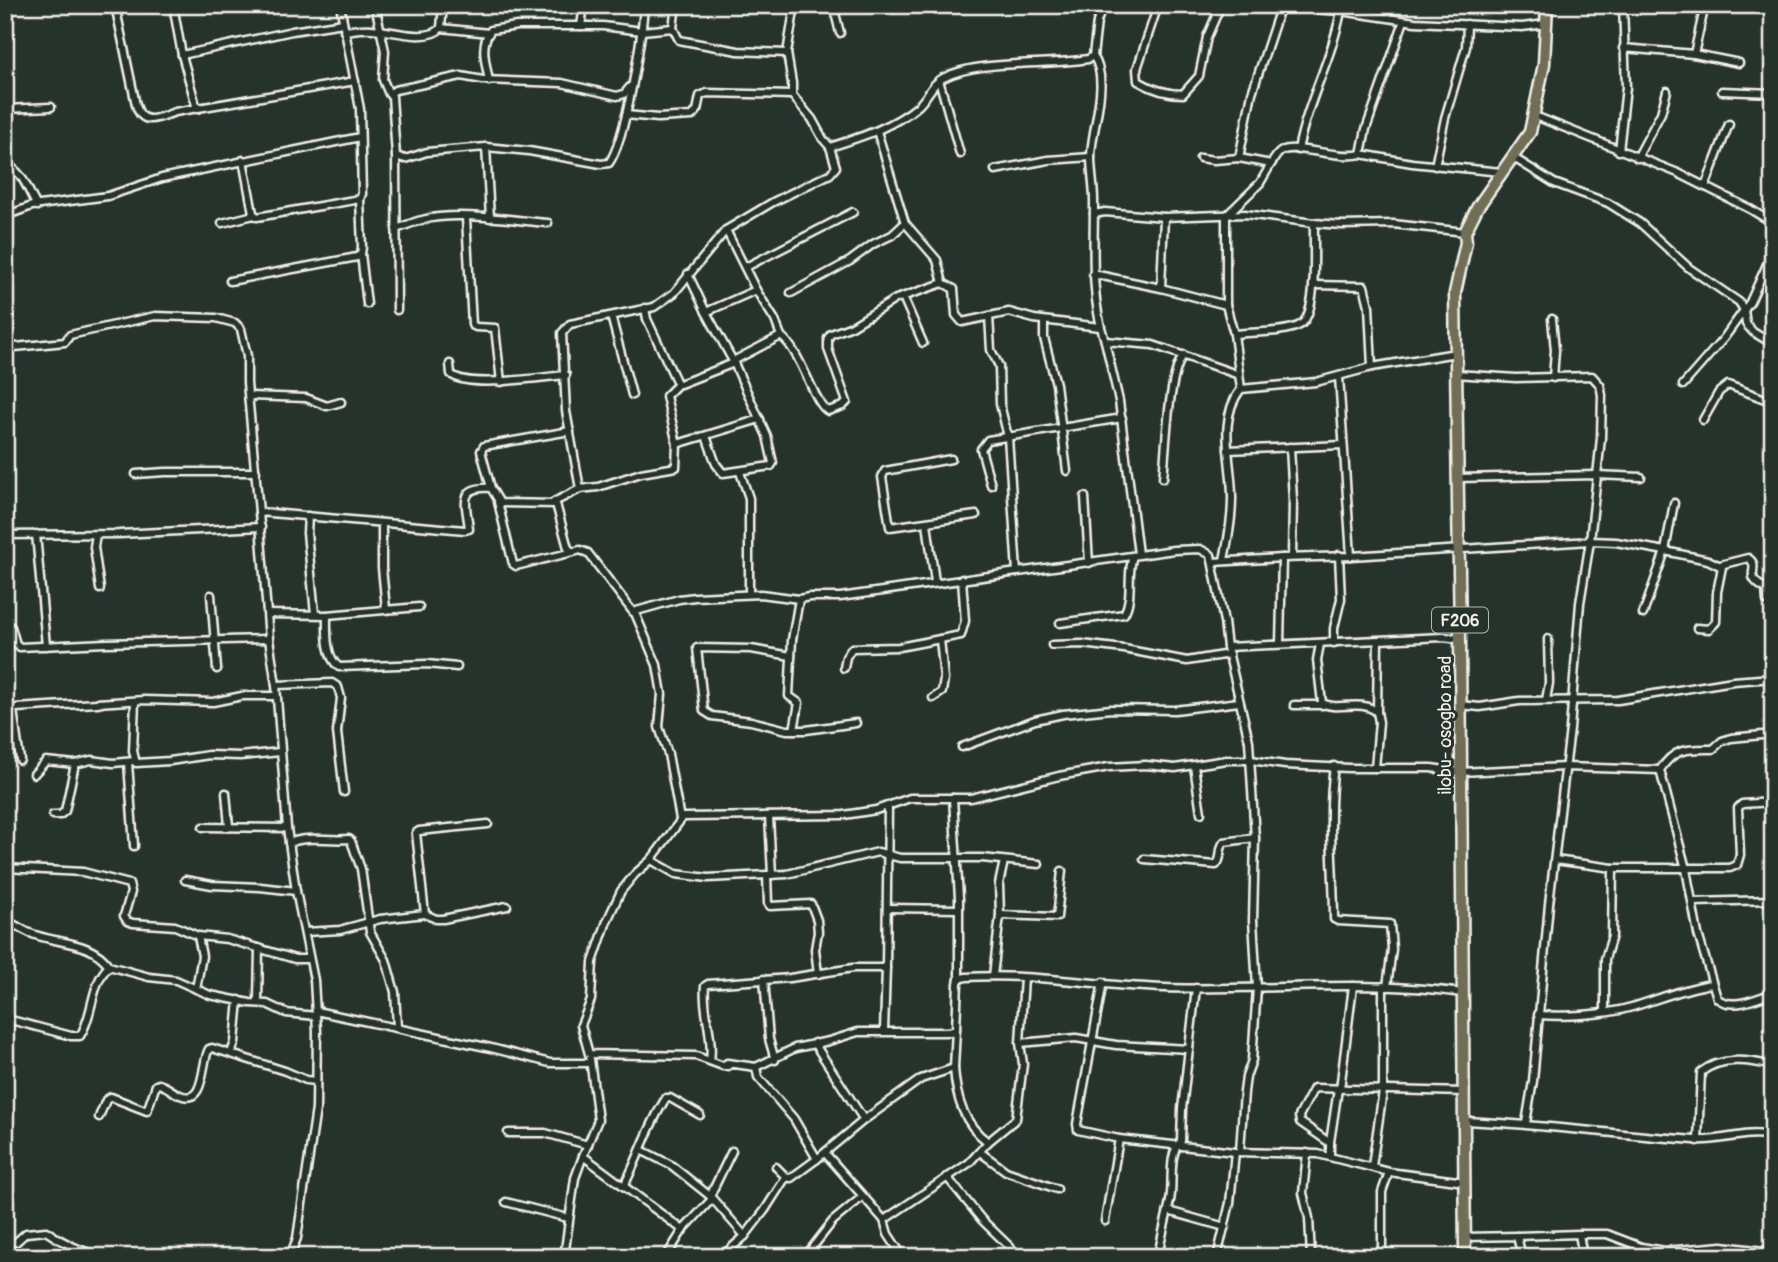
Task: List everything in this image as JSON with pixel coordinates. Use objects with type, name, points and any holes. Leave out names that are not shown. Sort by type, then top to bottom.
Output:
[{"type":"main road","name":"ilobu- osogbo road","points":[[1465,1257],[1455,293],[1465,232],[1477,208],[1530,132],[1544,64],[1547,5]]},
{"type":"street","points":[[130,5],[115,6],[138,114],[144,119],[154,120],[175,112],[355,81]]},
{"type":"street","points":[[173,5],[182,55],[197,109]]},
{"type":"street","points":[[340,5],[360,109],[361,254],[367,303]]},
{"type":"street","points":[[375,5],[385,51],[383,80],[392,96],[396,156],[397,310]]},
{"type":"street","points":[[182,55],[292,31],[344,27],[401,34],[435,33],[441,28],[443,5]]},
{"type":"street","points":[[581,26],[584,5]]},
{"type":"street","points":[[396,156],[405,159],[427,152],[486,147],[606,164],[615,152],[625,115],[642,31],[644,5]]},
{"type":"street","points":[[676,5],[673,28],[679,40],[738,51],[787,53]]},
{"type":"street","points":[[580,489],[566,411],[562,333],[565,328],[570,324],[654,307],[668,298],[726,230],[773,202],[830,174],[836,167],[830,147],[822,139],[812,118],[792,95],[787,53],[793,5]]},
{"type":"street","points":[[833,5],[840,33]]},
{"type":"street","points":[[1060,623],[1124,614],[1128,606],[1129,567],[1136,555],[1122,418],[1100,327],[1094,274],[1091,157],[1100,79],[1099,64],[1093,56],[1097,22],[1103,5]]},
{"type":"street","points":[[1158,5],[1137,75],[1138,81],[1149,88],[1168,94],[1183,94],[1199,75],[1207,37],[1221,5]]},
{"type":"street","points":[[1272,5],[1341,11],[1404,22],[1522,27],[1546,24]]},
{"type":"street","points":[[1239,159],[1252,93],[1281,5]]},
{"type":"street","points":[[1619,151],[1626,88],[1623,5]]},
{"type":"street","points":[[1694,54],[1705,5]]},
{"type":"street","points":[[1741,5],[1773,12]]},
{"type":"street","points":[[1298,150],[1301,131],[1337,30],[1341,11]]},
{"type":"street","points":[[1361,154],[1366,129],[1404,22]]},
{"type":"street","points":[[1436,166],[1445,118],[1466,47],[1468,24]]},
{"type":"street","points":[[441,28],[488,33],[517,26],[617,27],[642,31],[673,28]]},
{"type":"street","points":[[488,33],[484,46],[489,81]]},
{"type":"street","points":[[1623,48],[1694,54],[1739,62]]},
{"type":"street","points":[[830,147],[877,131],[920,104],[939,80],[965,71],[1081,60],[1093,56]]},
{"type":"street","points":[[389,94],[398,89],[461,76],[489,81],[562,83],[617,96],[624,94],[631,85]]},
{"type":"street","points":[[939,80],[960,154]]},
{"type":"street","points":[[1637,159],[1661,113],[1667,91]]},
{"type":"street","points":[[1722,92],[1773,93]]},
{"type":"street","points":[[625,115],[658,118],[692,116],[700,96],[707,93],[792,95]]},
{"type":"street","points":[[5,109],[51,107]]},
{"type":"street","points":[[1535,116],[1593,138],[1637,159],[1678,173],[1773,223]]},
{"type":"street","points":[[1705,187],[1729,124]]},
{"type":"street","points":[[877,131],[905,223],[937,260],[943,283],[954,289],[956,315],[960,321],[1009,312],[1044,321],[1100,327]]},
{"type":"street","points":[[5,216],[37,206],[108,195],[163,178],[243,160],[360,137]]},
{"type":"street","points":[[486,147],[490,218]]},
{"type":"street","points":[[1224,560],[1231,530],[1229,411],[1241,389],[1234,334],[1226,305],[1226,216],[1260,183],[1282,150],[1336,156],[1361,154],[1503,173]]},
{"type":"street","points":[[995,170],[1048,160],[1091,157]]},
{"type":"street","points":[[1200,158],[1239,159],[1271,164]]},
{"type":"street","points":[[1514,158],[1554,183],[1617,207],[1659,238],[1689,268],[1739,302],[1744,310],[1746,324],[1753,332],[1773,344]]},
{"type":"street","points":[[243,160],[254,215]]},
{"type":"street","points":[[5,165],[22,177],[37,206]]},
{"type":"street","points":[[222,223],[254,215],[360,199]]},
{"type":"street","points":[[746,267],[853,212]]},
{"type":"street","points":[[1094,214],[1127,213],[1164,217],[1245,214],[1314,223],[1393,224],[1465,232]]},
{"type":"street","points":[[1161,288],[1164,217]]},
{"type":"street","points":[[396,229],[436,218],[490,218],[548,223]]},
{"type":"street","points":[[466,218],[472,325],[495,328],[501,382]]},
{"type":"street","points":[[792,293],[892,235],[905,223]]},
{"type":"street","points":[[1234,334],[1299,325],[1310,312],[1314,223]]},
{"type":"street","points":[[726,230],[781,336],[799,359],[821,408],[828,411],[845,405],[847,400],[828,349],[828,338],[831,334],[852,326],[903,297],[943,283]]},
{"type":"street","points":[[1683,385],[1724,338],[1744,310],[1773,251]]},
{"type":"street","points":[[230,281],[352,258],[361,254]]},
{"type":"street","points":[[688,274],[760,419],[773,464],[727,474],[721,471],[706,436]]},
{"type":"street","points":[[1094,274],[1226,305]]},
{"type":"street","points":[[1313,285],[1364,286],[1369,306],[1372,367]]},
{"type":"street","points":[[706,312],[756,290]]},
{"type":"street","points":[[903,297],[923,343]]},
{"type":"street","points":[[645,308],[650,326],[678,384]]},
{"type":"street","points":[[5,348],[65,342],[71,335],[155,316],[174,315],[227,320],[241,329],[244,338],[287,828],[316,1014],[316,1109],[297,1238],[290,1257]]},
{"type":"street","points":[[611,316],[632,396]]},
{"type":"street","points":[[989,316],[991,350],[999,366],[1000,404],[1008,436],[1017,572]]},
{"type":"street","points":[[1552,319],[1555,350],[1553,377]]},
{"type":"street","points":[[1044,321],[1044,338],[1056,384],[1067,471]]},
{"type":"street","points":[[499,502],[554,502],[580,489],[676,467],[677,444],[666,396],[678,384],[734,363],[781,336]]},
{"type":"street","points":[[1104,341],[1153,345],[1239,375]]},
{"type":"street","points":[[1241,389],[1316,382],[1372,367],[1456,353]]},
{"type":"street","points":[[1163,478],[1173,383],[1177,364],[1184,355]]},
{"type":"street","points":[[450,364],[451,374],[456,379],[501,382],[566,374]]},
{"type":"street","points":[[1456,374],[1493,377],[1592,376],[1600,385],[1601,438],[1580,603],[1572,701],[1526,1123]]},
{"type":"street","points":[[1339,377],[1351,556]]},
{"type":"street","points":[[1703,420],[1719,392],[1728,385],[1773,402]]},
{"type":"street","points":[[249,396],[306,398],[327,406],[341,402]]},
{"type":"street","points":[[991,485],[981,449],[988,440],[1122,418]]},
{"type":"street","points":[[677,444],[760,419]]},
{"type":"street","points":[[564,1257],[575,1178],[598,1120],[589,1054],[581,1025],[591,1000],[593,962],[621,891],[668,840],[680,819],[672,769],[659,727],[662,694],[657,665],[635,612],[631,611],[588,553],[580,550],[516,566],[513,564],[499,502],[491,488],[481,451],[484,446],[570,431]]},
{"type":"street","points":[[1228,450],[1343,445]]},
{"type":"street","points":[[1290,447],[1292,557]]},
{"type":"street","points":[[951,459],[887,469],[884,473],[890,527],[976,515]]},
{"type":"street","points":[[136,474],[256,472]]},
{"type":"street","points":[[740,472],[749,498],[749,594]]},
{"type":"street","points":[[1457,478],[1597,474],[1641,477]]},
{"type":"street","points":[[259,512],[468,530],[466,498],[476,489],[491,488]]},
{"type":"street","points":[[1085,498],[1089,563]]},
{"type":"street","points":[[554,502],[568,548],[573,552]]},
{"type":"street","points":[[1643,614],[1665,551],[1674,503]]},
{"type":"street","points":[[308,516],[306,533],[315,614]]},
{"type":"street","points":[[382,523],[386,609]]},
{"type":"street","points":[[927,523],[935,582]]},
{"type":"street","points":[[5,536],[261,527]]},
{"type":"street","points":[[36,534],[46,646]]},
{"type":"street","points":[[96,534],[94,547],[100,589]]},
{"type":"street","points":[[1213,562],[1590,541],[1616,542],[1720,565],[1751,559],[1754,582],[1766,589],[1766,601]]},
{"type":"street","points":[[635,612],[679,599],[749,594],[799,599],[840,597],[1136,555],[1200,548],[1211,555],[1227,647],[1249,741],[1255,838],[1253,920],[1257,988],[1252,1060],[1246,1077],[1238,1152],[1217,1257]]},
{"type":"street","points":[[1334,643],[1334,628],[1341,599],[1339,555]]},
{"type":"street","points":[[1280,644],[1282,558]]},
{"type":"street","points":[[1697,628],[1714,627],[1718,618],[1716,603],[1722,567],[1720,565]]},
{"type":"street","points":[[844,668],[846,657],[852,648],[899,647],[957,637],[964,632],[962,579]]},
{"type":"street","points":[[211,595],[217,669]]},
{"type":"street","points":[[794,730],[799,704],[789,696],[791,656],[799,599]]},
{"type":"street","points":[[268,614],[327,615],[419,607]]},
{"type":"street","points":[[327,615],[332,660],[339,667],[427,663],[457,667]]},
{"type":"street","points":[[5,624],[11,627],[18,647],[270,639]]},
{"type":"street","points":[[1227,647],[1443,637],[1460,639]]},
{"type":"street","points":[[933,698],[942,692],[944,684],[940,639]]},
{"type":"street","points":[[1546,700],[1549,682],[1548,639]]},
{"type":"street","points":[[1375,768],[1379,722],[1378,641]]},
{"type":"street","points":[[1052,645],[1082,644],[1187,661],[1229,654]]},
{"type":"street","points":[[1320,644],[1317,660],[1320,699],[1325,705]]},
{"type":"street","points":[[791,656],[738,648],[696,649],[702,705],[707,714],[794,730],[856,723]]},
{"type":"street","points":[[339,667],[335,684],[341,698],[337,732],[344,792]]},
{"type":"street","points":[[1460,705],[1480,707],[1519,701],[1618,700],[1733,681],[1773,678]]},
{"type":"street","points":[[276,685],[335,684]]},
{"type":"street","points":[[20,760],[14,708],[135,701],[204,702],[242,696],[276,696]]},
{"type":"street","points":[[134,846],[132,762],[135,701]]},
{"type":"street","points":[[962,747],[1035,720],[1090,709],[1175,710],[1239,702]]},
{"type":"street","points":[[1294,705],[1361,704],[1377,712]]},
{"type":"street","points":[[1660,770],[1672,754],[1682,750],[1713,749],[1722,741],[1731,738],[1773,734]]},
{"type":"street","points":[[34,774],[46,761],[75,764],[90,760],[149,763],[209,755],[240,756],[280,752]]},
{"type":"street","points":[[680,819],[688,816],[844,815],[876,810],[910,798],[980,796],[1059,776],[1139,765],[1175,768],[1251,760],[1285,765],[1431,768],[1460,772],[1565,767],[1660,770]]},
{"type":"street","points":[[53,815],[60,815],[65,811],[75,764]]},
{"type":"street","points":[[1194,766],[1201,813]]},
{"type":"street","points":[[1334,766],[1330,802],[1334,919],[1338,922],[1390,925],[1392,949],[1385,986],[1383,1091],[1372,1166]]},
{"type":"street","points":[[1660,770],[1686,869],[1698,934],[1717,998],[1723,1003],[1739,1003],[1773,993]]},
{"type":"street","points":[[226,793],[229,827]]},
{"type":"street","points":[[953,798],[959,979],[954,1068],[956,1088],[963,1112],[974,1129],[988,1142]]},
{"type":"street","points":[[1555,860],[1613,868],[1730,868],[1737,865],[1740,855],[1738,808],[1742,804],[1773,802]]},
{"type":"street","points":[[884,1031],[888,806]]},
{"type":"street","points":[[769,816],[768,904],[811,904],[817,920],[815,949],[818,974]]},
{"type":"street","points":[[425,914],[427,912],[421,887],[416,834],[419,831],[488,824]]},
{"type":"street","points":[[203,827],[287,828]]},
{"type":"street","points":[[289,843],[299,838],[351,841],[361,870],[369,923],[374,939],[386,960],[395,992],[397,1027]]},
{"type":"street","points":[[1144,859],[1216,865],[1220,860],[1224,842],[1255,838]]},
{"type":"street","points":[[651,860],[672,872],[690,876],[740,878],[815,869],[878,852],[888,856],[921,859],[982,858],[1039,864]]},
{"type":"street","points":[[993,976],[1000,915],[999,884],[1004,861]]},
{"type":"street","points":[[5,868],[83,872],[129,884],[131,892],[124,916],[127,921],[145,926],[175,926],[198,936],[227,939],[295,959],[309,959]]},
{"type":"street","points":[[1605,1011],[1605,959],[1612,936],[1613,868]]},
{"type":"street","points":[[1000,915],[1057,917],[1062,872]]},
{"type":"street","points":[[185,880],[212,885],[296,891]]},
{"type":"street","points":[[1693,902],[1773,900]]},
{"type":"street","points":[[305,932],[340,930],[380,919],[425,914],[443,919],[507,906]]},
{"type":"street","points":[[887,908],[958,909]]},
{"type":"street","points":[[5,920],[31,933],[100,955],[109,966],[149,977],[176,980],[197,989],[258,1002],[286,1013],[316,1014],[397,1027],[550,1063],[590,1063]]},
{"type":"street","points":[[197,989],[202,956],[198,936]]},
{"type":"street","points":[[258,1002],[259,948]]},
{"type":"street","points":[[5,1047],[7,1020],[33,1023],[71,1036],[80,1036],[86,1025],[98,983],[109,966]]},
{"type":"street","points":[[710,1061],[705,986],[853,968],[886,968]]},
{"type":"street","points":[[959,979],[993,976],[1103,982],[1142,987],[1196,988],[1385,986],[1463,993]]},
{"type":"street","points":[[884,1220],[969,1163],[988,1142],[1016,1119],[1023,1063],[1020,1043],[1024,978]]},
{"type":"street","points":[[764,979],[769,1039],[775,1060]]},
{"type":"street","points":[[1103,982],[1077,1128],[1119,1139],[1238,1152],[1330,1155],[1389,1171],[1465,1182]]},
{"type":"street","points":[[1538,1015],[1562,1017],[1629,1008],[1685,988],[1712,984]]},
{"type":"street","points":[[1330,1155],[1353,986]]},
{"type":"street","points":[[1158,1257],[1168,1211],[1172,1167],[1177,1145],[1181,1141],[1182,1109],[1196,988]]},
{"type":"street","points":[[231,1053],[234,1048],[239,1000]]},
{"type":"street","points":[[589,1054],[688,1055],[728,1066],[727,1063],[756,1067],[795,1048],[858,1031],[950,1032],[957,1029]]},
{"type":"street","points":[[1020,1043],[1076,1038],[1116,1045],[1189,1049]]},
{"type":"street","points":[[814,1043],[864,1120]]},
{"type":"street","points":[[99,1117],[106,1100],[111,1097],[147,1111],[156,1085],[159,1084],[181,1096],[192,1094],[200,1088],[205,1056],[209,1049],[231,1053],[316,1082]]},
{"type":"street","points":[[1698,1140],[1701,1072],[1717,1063],[1729,1061],[1773,1066]]},
{"type":"street","points":[[756,1067],[758,1077],[794,1119],[817,1159]]},
{"type":"street","points":[[776,1167],[786,1177],[791,1178],[921,1079],[954,1068]]},
{"type":"street","points":[[1330,1143],[1300,1122],[1298,1116],[1314,1088],[1464,1092]]},
{"type":"street","points":[[624,1186],[652,1123],[667,1097],[700,1115]]},
{"type":"street","points":[[1464,1121],[1526,1123],[1631,1136],[1698,1140],[1724,1139],[1755,1132],[1773,1136]]},
{"type":"street","points":[[508,1133],[545,1133],[588,1145]]},
{"type":"street","points":[[1105,1220],[1119,1139]]},
{"type":"street","points":[[641,1150],[671,1165],[711,1197],[745,1236]]},
{"type":"street","points":[[666,1257],[683,1230],[711,1197],[732,1151]]},
{"type":"street","points":[[980,1152],[1006,1171],[1057,1189]]},
{"type":"street","points":[[825,1153],[884,1220],[891,1240],[903,1257]]},
{"type":"street","points":[[1307,1153],[1303,1193],[1309,1218],[1311,1257]]},
{"type":"street","points":[[583,1156],[683,1230]]},
{"type":"street","points":[[1382,1257],[1383,1187],[1389,1171]]},
{"type":"street","points":[[721,1257],[745,1236],[786,1177]]},
{"type":"street","points":[[947,1177],[1017,1257]]},
{"type":"street","points":[[805,1257],[832,1221],[862,1197]]},
{"type":"street","points":[[506,1202],[568,1218]]},
{"type":"street","points":[[1168,1211],[1225,1227]]},
{"type":"street","points":[[5,1242],[16,1242],[26,1233],[46,1231],[72,1248],[101,1257]]},
{"type":"street","points":[[1579,1234],[1583,1257]]},
{"type":"street","points":[[1465,1237],[1607,1234],[1642,1247],[1672,1254],[1723,1246],[1759,1253],[1773,1252]]},
{"type":"street","points":[[1517,1236],[1522,1257]]}]
